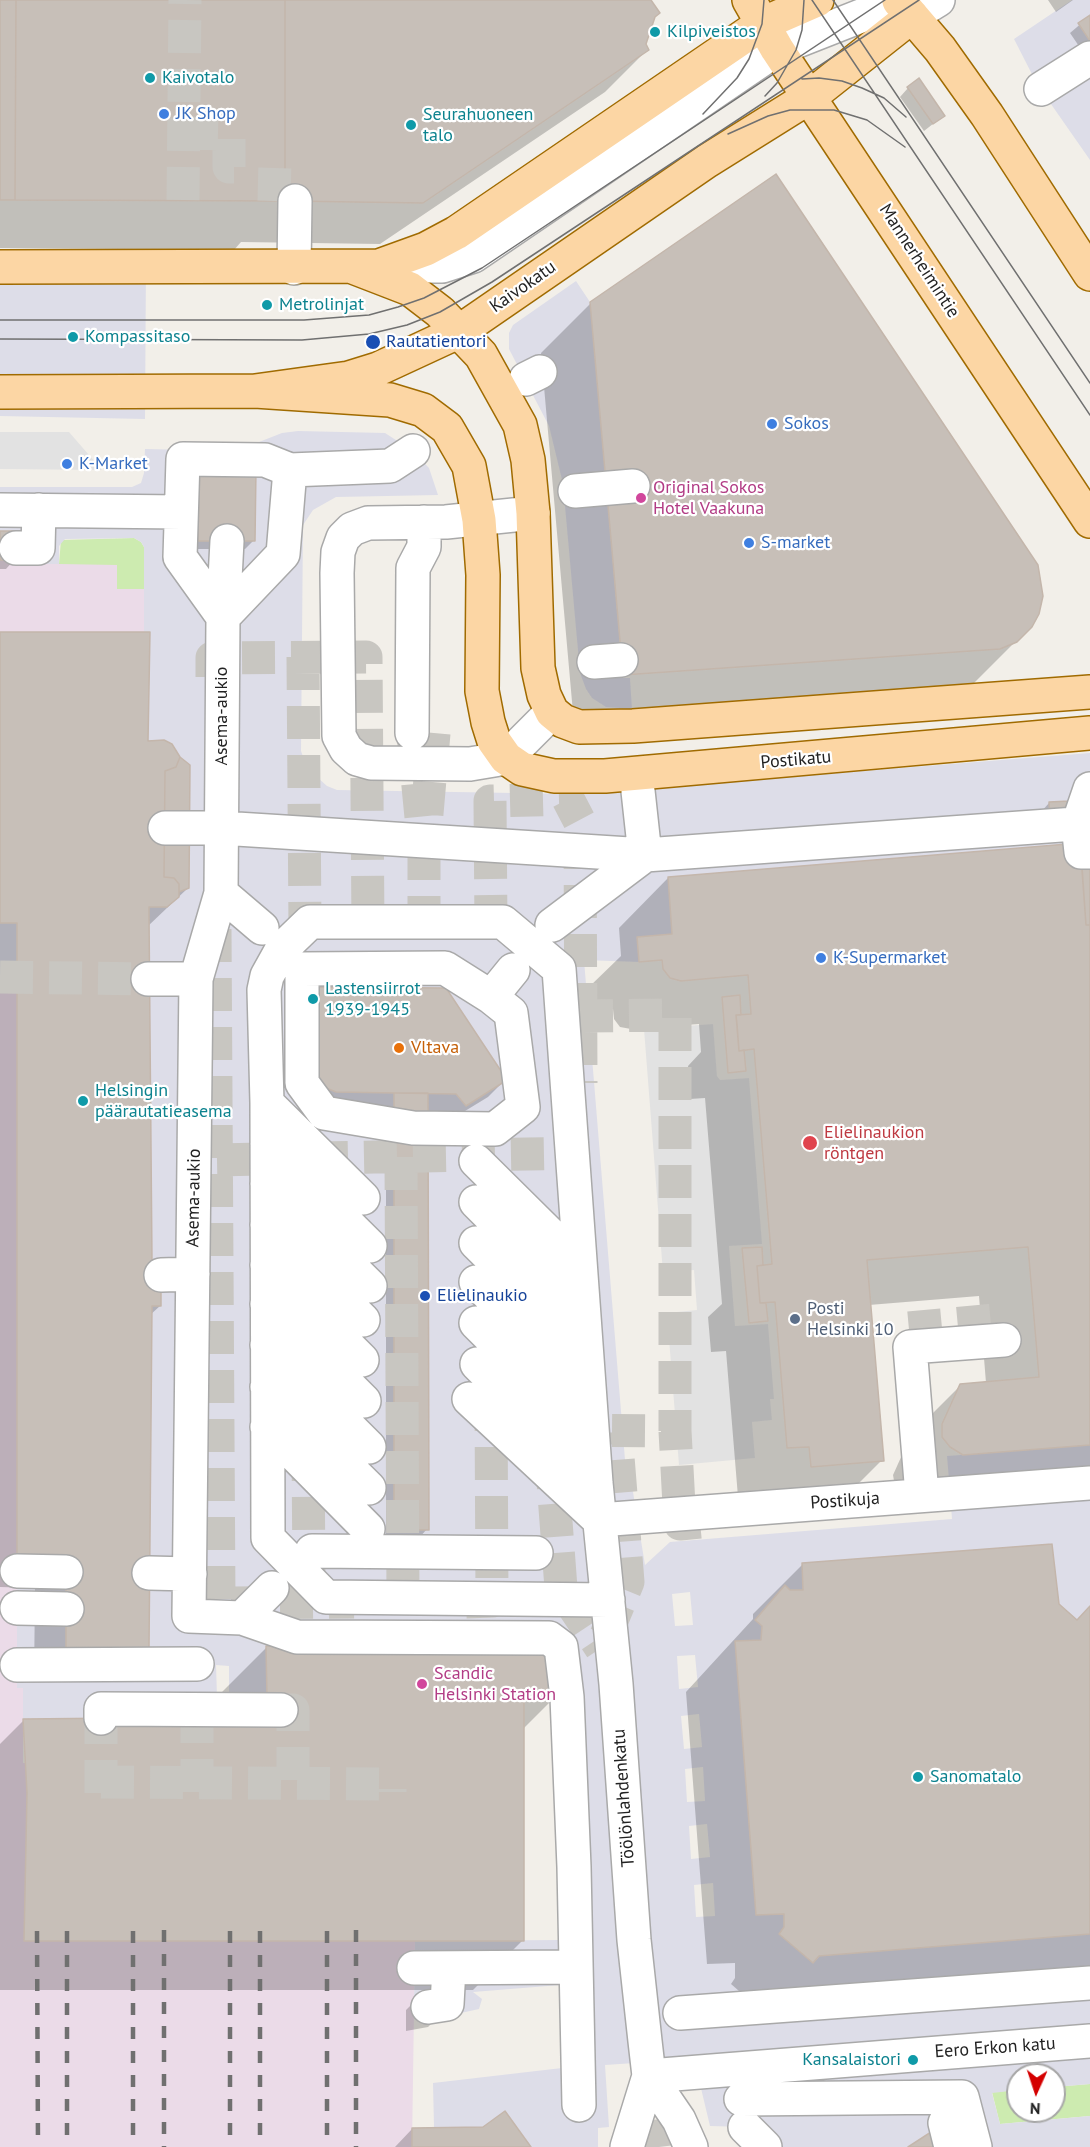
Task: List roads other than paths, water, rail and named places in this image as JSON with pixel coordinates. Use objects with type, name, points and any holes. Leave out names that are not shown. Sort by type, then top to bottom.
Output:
[{"type":"main road","points":[[0,267],[366,267],[426,249],[456,233],[762,24],[817,0]]},
{"type":"main road","points":[[910,4],[987,115],[1090,274]]},
{"type":"main road","name":"Kaivokatu","points":[[0,392],[255,391],[349,378],[378,369],[460,331],[707,162],[811,96],[910,4]]},
{"type":"main road","name":"Mannerheimintie","points":[[762,24],[1090,520]]},
{"type":"main road","points":[[366,267],[410,289],[460,331],[481,355],[520,425],[528,460],[533,513],[538,668],[544,695],[552,712],[579,727],[633,726],[1090,692]]},
{"type":"main road","points":[[255,391],[390,400],[423,410],[447,428],[460,447],[469,466],[479,520],[483,575],[482,691],[494,741],[506,758]]},
{"type":"main road","name":"Postikatu","points":[[506,758],[514,765],[536,774],[587,777],[1090,733]]},
{"type":"street","points":[[762,24],[910,4]]},
{"type":"street","points":[[1041,88],[1090,58]]},
{"type":"street","points":[[284,268],[285,201]]},
{"type":"street","points":[[290,470],[283,554],[223,617],[180,557],[183,455],[265,460],[290,470],[390,466],[413,451]]},
{"type":"street","points":[[575,491],[633,486]]},
{"type":"street","points":[[0,510],[181,512]]},
{"type":"street","points":[[35,553],[39,510]]},
{"type":"street","points":[[533,513],[479,520],[424,535],[368,523],[352,529],[343,538],[338,552],[337,573],[339,736],[346,749],[357,759],[371,763],[461,765],[506,758],[552,712]]},
{"type":"street","points":[[424,535],[434,569],[424,733]]},
{"type":"street","name":"Asema-aukio","points":[[197,1616],[189,1616],[196,979],[221,893],[223,617],[227,541]]},
{"type":"street","points":[[165,828],[221,828],[645,855],[1086,833],[1090,789]]},
{"type":"street","points":[[638,791],[645,855]]},
{"type":"street","points":[[552,926],[645,855]]},
{"type":"street","points":[[221,893],[262,928]]},
{"type":"street","name":"Töölönlahdenkatu","points":[[608,1600],[326,1597],[267,1538],[267,1103],[264,990],[267,976],[282,949],[310,922],[503,922],[559,969],[599,1520],[608,1600],[634,1940],[649,2076],[627,2147]]},
{"type":"street","points":[[445,968],[491,997],[511,1013],[523,1107],[495,1130],[413,1128],[324,1113],[302,1083],[307,1035],[302,969],[435,984],[445,968]]},
{"type":"street","points":[[491,997],[513,970]]},
{"type":"street","points":[[148,979],[196,979]]},
{"type":"street","points":[[267,1103],[363,1198]]},
{"type":"street","points":[[267,1144],[370,1246]]},
{"type":"street","points":[[477,1161],[579,1263]]},
{"type":"street","points":[[267,1184],[370,1286]]},
{"type":"street","points":[[476,1202],[583,1309]]},
{"type":"street","points":[[267,1225],[363,1320]]},
{"type":"street","points":[[476,1243],[586,1352]]},
{"type":"street","points":[[267,1265],[362,1360]]},
{"type":"street","points":[[161,1275],[193,1274]]},
{"type":"street","points":[[476,1282],[589,1396]]},
{"type":"street","points":[[267,1304],[364,1401]]},
{"type":"street","points":[[476,1323],[593,1440]]},
{"type":"street","points":[[936,1494],[910,1347],[1004,1340]]},
{"type":"street","points":[[267,1345],[369,1447]]},
{"type":"street","points":[[477,1364],[596,1483]]},
{"type":"street","points":[[267,1387],[369,1488]]},
{"type":"street","points":[[469,1399],[599,1520]]},
{"type":"street","points":[[267,1427],[368,1529]]},
{"type":"street","name":"Postikuja","points":[[599,1520],[1090,1483]]},
{"type":"street","points":[[312,1551],[536,1554]]},
{"type":"street","points":[[17,1571],[66,1572]]},
{"type":"street","points":[[149,1573],[190,1574]]},
{"type":"street","points":[[242,1618],[272,1588]]},
{"type":"street","points":[[17,1608],[67,1609]]},
{"type":"street","points":[[197,1714],[197,1616],[242,1618],[297,1637],[549,1638],[556,1641],[563,1653],[567,1867],[576,1967],[590,2017],[579,2105]]},
{"type":"street","points":[[17,1665],[197,1664]]},
{"type":"street","points":[[101,1718],[101,1709],[197,1714],[280,1710]]},
{"type":"street","points":[[414,1968],[448,1968],[495,1979],[542,1954],[576,1967]]},
{"type":"street","points":[[428,2007],[447,2004],[448,1968]]},
{"type":"street","points":[[680,2013],[740,2001],[1090,1983]]},
{"type":"street","name":"Eero Erkon katu","points":[[649,2076],[1090,2041]]},
{"type":"street","name":"Töölönlahdenkatu","points":[[649,2076],[680,2120],[691,2147]]},
{"type":"street","points":[[750,2124],[962,2097],[975,2147]]},
{"type":"street","points":[[941,2147],[945,2123],[951,2147]]},
{"type":"tunnel","points":[[183,200],[185,0]]},
{"type":"tunnel","points":[[185,133],[229,134],[229,167],[235,167]]},
{"type":"tunnel","points":[[274,201],[275,160]]},
{"type":"tunnel","points":[[303,657],[305,929]]},
{"type":"tunnel","points":[[212,677],[212,658],[366,657],[368,929]]},
{"type":"tunnel","points":[[413,735],[424,848],[434,733]]},
{"type":"tunnel","points":[[491,928],[490,801],[568,799],[580,822],[581,1083]]},
{"type":"tunnel","points":[[424,848],[424,929]]},
{"type":"tunnel","points":[[215,929],[219,1603],[354,1602]]},
{"type":"tunnel","points":[[0,977],[148,979]]},
{"type":"tunnel","points":[[580,1016],[675,1015],[675,1431]]},
{"type":"tunnel","points":[[217,1160],[581,1153]]},
{"type":"tunnel","points":[[401,1157],[403,1602]]},
{"type":"tunnel","points":[[912,1376],[908,1328],[1005,1319]]},
{"type":"tunnel","points":[[466,1602],[492,1601],[491,1397]]},
{"type":"tunnel","points":[[563,1430],[675,1431],[680,1524],[700,1522]]},
{"type":"tunnel","points":[[606,1635],[628,1582],[616,1432]]},
{"type":"tunnel","points":[[308,1448],[309,1580]]},
{"type":"tunnel","points":[[551,1455],[561,1588],[601,1648]]},
{"type":"tunnel","points":[[281,1710],[293,1710],[293,1793]]},
{"type":"tunnel","points":[[101,1718],[101,1793]]},
{"type":"tunnel","points":[[197,1718],[197,1792]]},
{"type":"tunnel","points":[[101,1782],[390,1784],[390,1792]]},
{"type":"tunnel","points":[[650,2071],[659,2147]]},
{"type":"tram line","points":[[703,114],[737,78],[749,59],[762,24],[764,0]]},
{"type":"tram line","points":[[765,96],[777,83],[796,50],[802,30],[804,0]]},
{"type":"tram line","points":[[812,0],[1090,415]]},
{"type":"tram line","points":[[833,0],[1090,383]]},
{"type":"tram line","points":[[0,320],[304,320],[369,315],[424,298],[482,268],[885,0]]},
{"type":"tram line","points":[[0,339],[302,340],[369,334],[407,325],[440,312],[492,282],[919,0]]},
{"type":"tram line","points":[[802,79],[819,78],[842,81],[862,88],[884,98],[906,117]]},
{"type":"tram line","points":[[728,134],[768,116],[790,110],[834,110],[867,120],[905,147]]},
{"type":"railway","points":[[164,1930],[164,2147]]},
{"type":"railway","points":[[356,1930],[356,2147]]},
{"type":"railway","points":[[37,1931],[38,2147]]},
{"type":"railway","points":[[67,1931],[67,2147]]},
{"type":"railway","points":[[133,1931],[133,2147]]},
{"type":"railway","points":[[230,1931],[230,2147]]},
{"type":"railway","points":[[260,1931],[260,2147]]},
{"type":"railway","points":[[327,1931],[327,2147]]},
{"type":"place","name":"Kilpiveistos","points":[[655,32]]},
{"type":"place","name":"Kaivotalo","points":[[150,78]]},
{"type":"place","name":"JK Shop","points":[[164,114]]},
{"type":"place","name":"Seurahuoneen talo","points":[[411,125]]},
{"type":"place","name":"Metrolinjat","points":[[267,305]]},
{"type":"place","name":"Kompassitaso","points":[[73,337]]},
{"type":"place","name":"Rautatientori","points":[[373,342]]},
{"type":"place","name":"Sokos","points":[[772,424]]},
{"type":"place","name":"K-Market","points":[[67,464]]},
{"type":"place","name":"Original Sokos Hotel Vaakuna","points":[[641,498]]},
{"type":"place","name":"S-market","points":[[749,543]]},
{"type":"place","name":"K-Supermarket","points":[[821,958]]},
{"type":"place","name":"Lastensiirrot 1939-1945","points":[[313,999]]},
{"type":"place","name":"Vltava","points":[[399,1048]]},
{"type":"place","name":"Helsingin päärautatieasema","points":[[83,1101]]},
{"type":"place","name":"Elielinaukion röntgen","points":[[810,1143]]},
{"type":"place","name":"Elielinaukio","points":[[425,1296]]},
{"type":"place","name":"Posti Helsinki 10","points":[[795,1319]]},
{"type":"place","name":"Scandic Helsinki Station","points":[[422,1684]]},
{"type":"place","name":"Sanomatalo","points":[[918,1777]]},
{"type":"place","name":"Kansalaistori","points":[[913,2060]]}]
